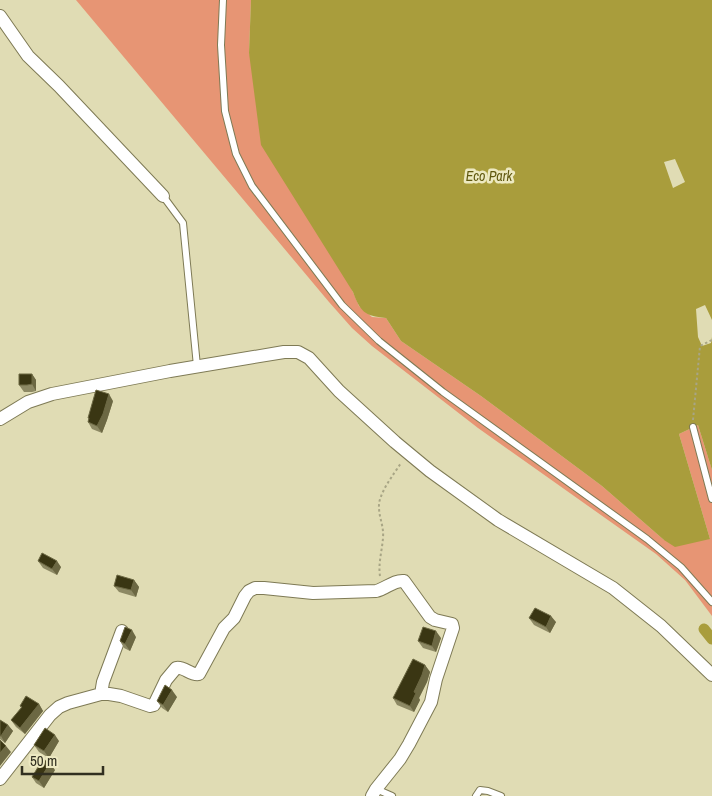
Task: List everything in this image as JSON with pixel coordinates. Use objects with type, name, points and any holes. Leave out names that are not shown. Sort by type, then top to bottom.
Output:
[{"type":"street","points":[[0,16],[28,56],[163,196]]},
{"type":"street","points":[[0,418],[28,402],[52,394],[197,366],[284,352],[298,352],[308,358],[339,391],[430,471],[498,520],[613,588],[661,626],[712,675]]},
{"type":"street","points":[[0,779],[58,707],[101,694],[121,696],[150,706],[154,705],[166,680],[176,668],[182,668],[196,675],[199,674],[224,628],[234,618],[245,596],[255,588],[312,593],[376,591],[394,582],[404,581],[430,617],[450,623],[453,626],[436,679],[431,702],[409,744],[374,792]]},
{"type":"street","points":[[101,694],[103,682],[122,631]]},
{"type":"lane","points":[[223,0],[222,45],[226,111],[236,154],[252,186],[342,304],[379,341],[444,392],[647,539],[681,567],[712,602]]},
{"type":"lane","points":[[163,196],[184,224],[197,366]]},
{"type":"lane","points":[[693,427],[712,499]]},
{"type":"lane","points":[[476,796],[480,790],[502,796]]},
{"type":"lane","points":[[374,792],[392,796]]},
{"type":"path","points":[[693,427],[698,352],[700,346],[712,340]]},
{"type":"path","points":[[387,586],[381,579],[380,574],[383,527],[378,504],[407,452]]},
{"type":"shaded area","points":[[76,0],[251,0],[249,53],[359,306],[372,317],[386,318],[401,341],[481,396],[602,486],[664,540],[710,539],[679,434],[698,425],[712,470],[712,616],[685,580],[656,554],[478,428],[372,346],[352,328]]},
{"type":"water","name":"Eco Park","points":[[251,0],[712,0],[712,320],[705,305],[696,309],[698,337],[702,346],[711,343],[712,337],[712,470],[698,425],[679,434],[710,539],[675,547],[664,540],[602,486],[481,396],[401,341],[386,318],[368,314],[361,308],[353,292],[261,145],[249,53]],"holes":[[[675,159],[685,182],[673,188],[664,162]]]},
{"type":"building","points":[[19,374],[32,374],[32,384],[19,385]]},
{"type":"building","points":[[96,390],[109,394],[97,426],[88,422]]},
{"type":"building","points":[[42,553],[57,561],[52,569],[38,561]]},
{"type":"building","points":[[117,575],[134,580],[131,590],[114,586]]},
{"type":"building","points":[[535,608],[551,616],[546,627],[529,618]]},
{"type":"building","points":[[125,627],[132,630],[125,644],[120,641]]},
{"type":"building","points":[[423,627],[436,631],[432,646],[418,641]]},
{"type":"building","points":[[413,659],[425,665],[410,706],[393,698]]},
{"type":"building","points":[[165,685],[172,690],[163,705],[157,701]]},
{"type":"building","points":[[26,696],[39,704],[20,728],[11,720],[22,707],[20,706]]},
{"type":"building","points":[[0,720],[8,725],[1,736],[0,736]]},
{"type":"building","points":[[45,728],[55,735],[44,751],[34,745]]},
{"type":"building","points":[[0,740],[6,746],[0,753]]},
{"type":"building","points":[[43,759],[50,763],[39,781],[32,777]]},
{"type":"waterway","points":[[704,629],[712,639]]}]
